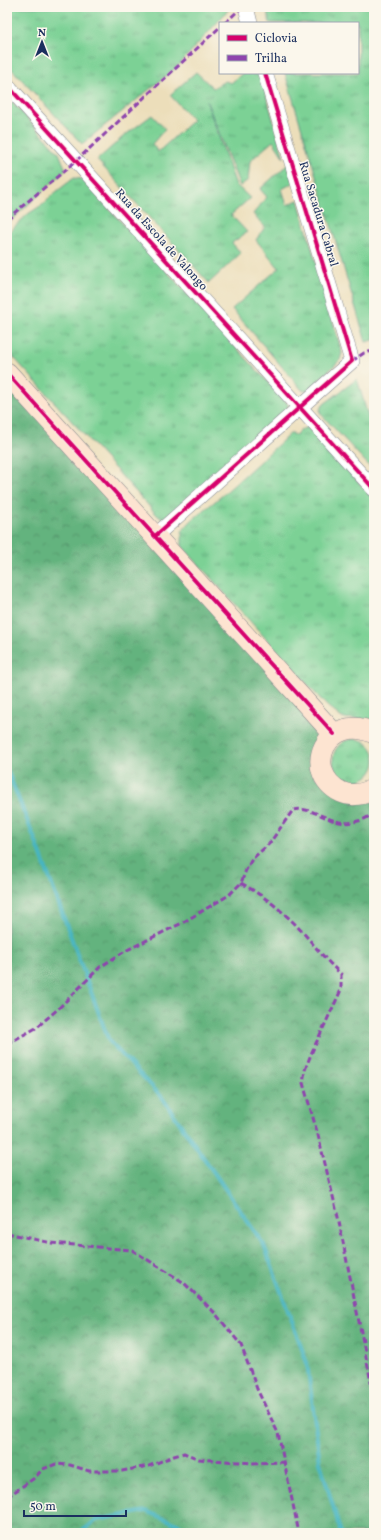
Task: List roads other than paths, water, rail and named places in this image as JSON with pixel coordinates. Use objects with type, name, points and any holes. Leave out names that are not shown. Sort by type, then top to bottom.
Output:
[{"type":"street","points":[[246,7],[250,22]]},
{"type":"street","name":"Rua Sacadura Cabral","points":[[265,74],[352,361],[300,408]]},
{"type":"street","name":"Rua da Escola de Valongo","points":[[7,85],[374,489]]},
{"type":"street","points":[[7,373],[334,734]]},
{"type":"street","points":[[155,536],[300,408]]},
{"type":"street","points":[[374,733],[365,728],[354,727],[344,729],[334,734],[322,751],[321,762],[323,772],[328,782],[336,789],[346,794],[356,795],[366,793],[374,789]]},
{"type":"waterway","points":[[7,770],[38,847],[109,1041],[161,1096],[264,1245],[307,1363],[320,1462],[341,1533]]},
{"type":"waterway","points":[[79,1533],[97,1520],[146,1511],[199,1533]]}]
